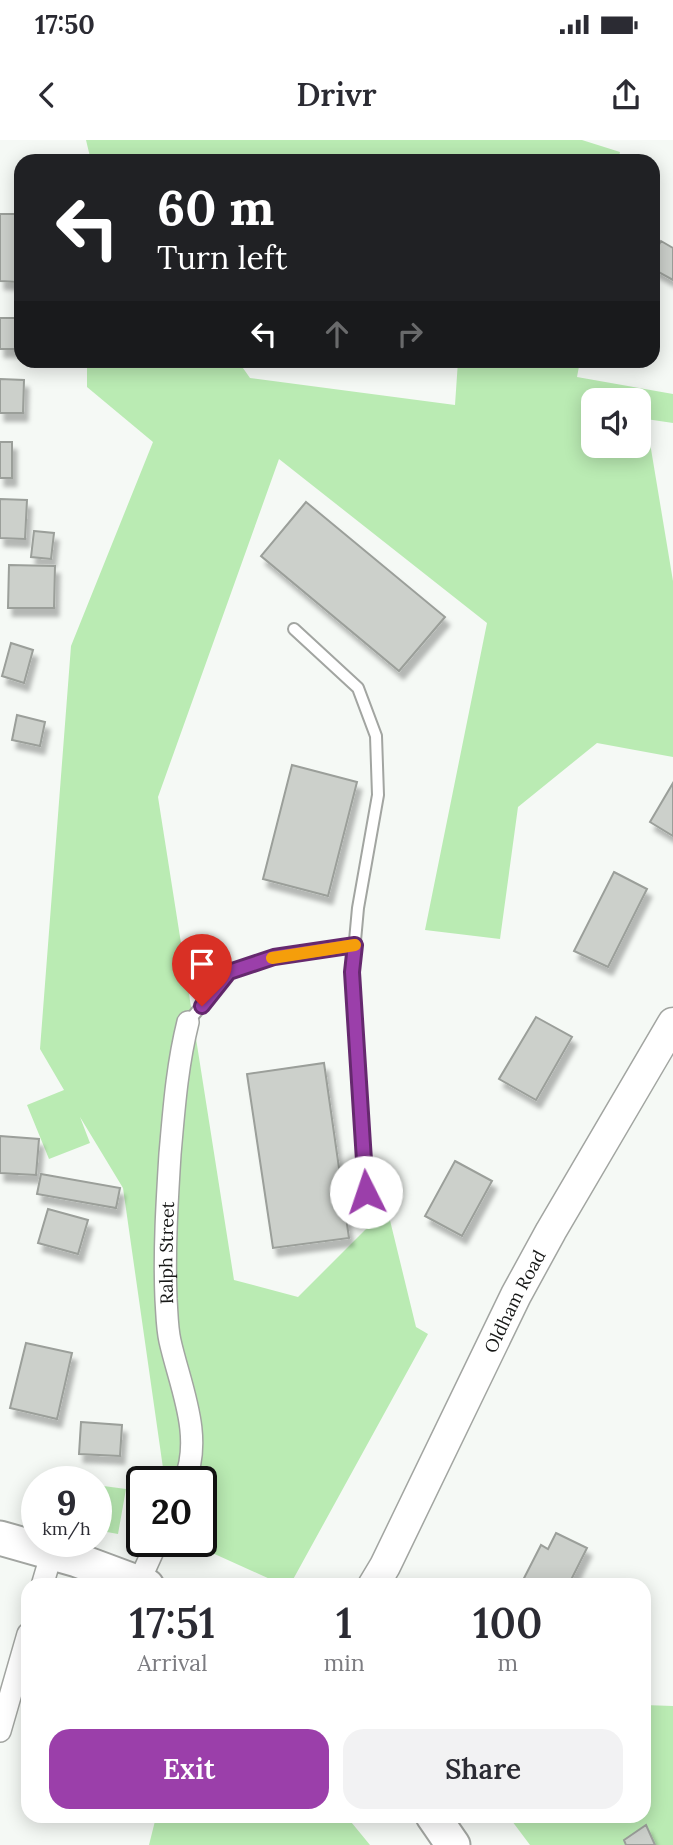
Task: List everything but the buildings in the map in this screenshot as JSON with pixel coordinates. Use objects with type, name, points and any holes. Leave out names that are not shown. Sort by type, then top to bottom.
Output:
[{"type":"main road","points":[[0,1538],[21,1544]]},
{"type":"main road","points":[[66,1557],[126,1578]]},
{"type":"main road","points":[[438,1823],[453,1845]]},
{"type":"street","name":"Ralph Street","points":[[188,1022],[175,1091],[166,1206],[166,1298],[169,1338],[192,1435],[188,1466]]},
{"type":"street","name":"Oldham Road","points":[[378,1578],[522,1284],[673,1023]]},
{"type":"street","points":[[44,1578],[51,1557]]},
{"type":"street","points":[[145,1578],[152,1557]]},
{"type":"street","points":[[0,1731],[21,1658]]},
{"type":"lane","points":[[294,629],[358,688],[376,736],[378,795],[358,908],[352,972],[366,1192]]},
{"type":"lane","points":[[188,1022],[229,972],[274,957],[355,945]]},
{"type":"green space","points":[[86,140],[582,140],[620,152],[620,154],[89,154]]},
{"type":"green space","points":[[87,368],[243,368],[250,378],[455,405],[458,368],[579,368],[577,377],[639,388],[581,388],[581,458],[651,458],[651,449],[673,581],[673,757],[597,743],[518,807],[500,939],[425,930],[487,623],[279,459],[158,797],[234,1280],[298,1297],[387,1208],[416,1327],[428,1334],[294,1578],[268,1578],[217,1555],[217,1466],[163,1466],[123,1188],[80,1117],[90,1143],[49,1159],[27,1105],[64,1090],[40,1049],[71,646],[153,442],[87,387]]},
{"type":"green space","points":[[651,390],[673,394],[673,423],[651,420]]},
{"type":"green space","points":[[112,1487],[126,1489],[118,1534],[112,1533]]},
{"type":"green space","points":[[651,1705],[673,1706],[673,1845],[530,1845],[514,1823],[651,1823]]},
{"type":"green space","points":[[154,1823],[352,1823],[370,1845],[149,1845]]},
{"type":"slow traffic","points":[[272,958],[355,945]]},
{"type":"route","points":[[202,1006],[229,972],[274,957],[355,945],[352,972],[366,1192]]}]
